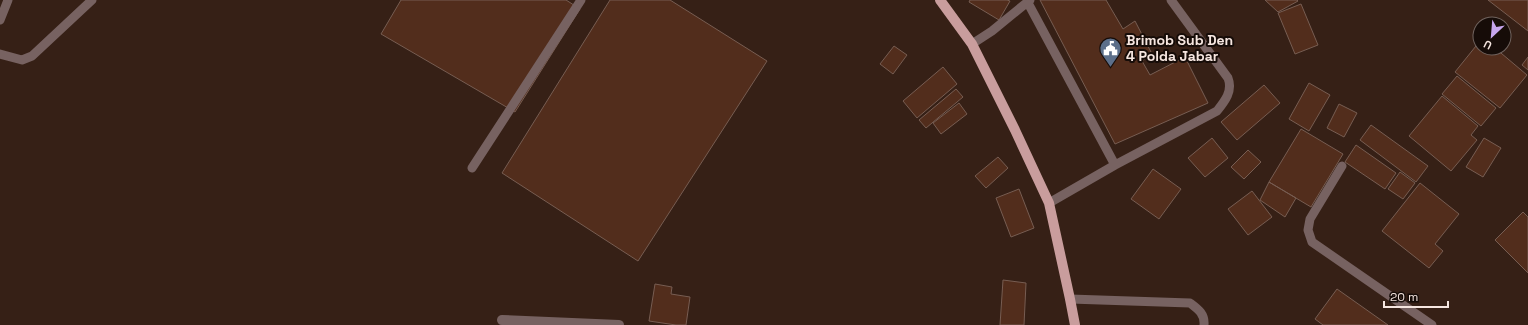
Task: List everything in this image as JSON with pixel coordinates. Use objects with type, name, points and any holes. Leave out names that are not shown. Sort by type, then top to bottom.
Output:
[{"type":"main road","points":[[940,0],[972,44],[1015,130],[1049,203],[1070,299],[1074,325]]},
{"type":"street","points":[[502,320],[619,325]]},
{"type":"lane","points":[[0,20],[8,0]]},
{"type":"lane","points":[[0,54],[22,60],[32,56],[92,0]]},
{"type":"lane","points":[[472,168],[581,0]]},
{"type":"lane","points":[[1049,203],[1115,165],[1217,111],[1224,101],[1230,90],[1228,78],[1171,0]]},
{"type":"lane","points":[[972,44],[992,31],[1029,1],[1115,165]]},
{"type":"lane","points":[[1342,166],[1310,220],[1308,230],[1312,242],[1432,325]]},
{"type":"lane","points":[[1070,299],[1190,303],[1199,309],[1205,319],[1204,325]]},
{"type":"building","points":[[401,0],[566,0],[580,9],[515,112],[381,34]]},
{"type":"building","points":[[610,0],[670,0],[767,61],[638,261],[502,173]]},
{"type":"building","points":[[970,0],[1010,1],[999,20],[969,2]]},
{"type":"building","name":"Brimob Sub Den 4 Polda Jabar","points":[[1040,0],[1106,0],[1123,29],[1135,21],[1152,54],[1142,61],[1150,75],[1185,57],[1208,103],[1115,144]]},
{"type":"building","points":[[1265,0],[1297,0],[1298,1],[1278,12]]},
{"type":"building","points":[[1488,0],[1528,0],[1528,31],[1512,19],[1512,16],[1509,16]]},
{"type":"building","points":[[1301,4],[1318,45],[1295,54],[1278,13]]},
{"type":"building","points":[[894,46],[907,55],[893,74],[880,64]]},
{"type":"building","points":[[1472,51],[1472,56],[1504,56],[1527,75],[1500,108],[1455,72]]},
{"type":"building","points":[[1528,57],[1528,70],[1522,65]]},
{"type":"building","points":[[943,67],[957,84],[917,118],[903,101]]},
{"type":"building","points":[[1457,76],[1496,108],[1481,126],[1442,94]]},
{"type":"building","points":[[1309,83],[1330,95],[1309,131],[1289,119]]},
{"type":"building","points":[[1264,85],[1280,103],[1237,140],[1221,122]]},
{"type":"building","points":[[956,89],[963,97],[926,128],[919,120]]},
{"type":"building","points":[[1442,96],[1478,126],[1471,135],[1477,140],[1451,171],[1409,136]]},
{"type":"building","points":[[959,103],[967,114],[941,134],[933,123]]},
{"type":"building","points":[[1339,104],[1357,113],[1344,137],[1327,128]]},
{"type":"building","points":[[1371,125],[1428,166],[1416,182],[1360,140]]},
{"type":"building","points":[[1301,129],[1343,154],[1311,207],[1269,182]]},
{"type":"building","points":[[1212,138],[1228,158],[1205,177],[1188,158]]},
{"type":"building","points":[[1484,138],[1501,148],[1483,177],[1466,167]]},
{"type":"building","points":[[1356,145],[1396,173],[1385,189],[1345,162]]},
{"type":"building","points":[[1248,150],[1261,162],[1244,179],[1231,167]]},
{"type":"building","points":[[998,157],[1008,168],[986,188],[975,176]]},
{"type":"building","points":[[1153,169],[1181,189],[1159,219],[1131,199]]},
{"type":"building","points":[[1400,172],[1415,183],[1403,199],[1388,189]]},
{"type":"building","points":[[1269,182],[1296,198],[1285,217],[1260,200]]},
{"type":"building","points":[[1420,183],[1459,214],[1435,244],[1443,251],[1429,268],[1382,231]]},
{"type":"building","points":[[1019,189],[1034,228],[1011,237],[996,198]]},
{"type":"building","points":[[1252,191],[1272,217],[1248,235],[1228,209]]},
{"type":"building","points":[[1523,212],[1528,217],[1528,273],[1495,240]]},
{"type":"building","points":[[1003,280],[1026,283],[1024,325],[1000,325]]},
{"type":"building","points":[[655,284],[672,287],[671,294],[690,297],[686,325],[649,321]]},
{"type":"building","points":[[1337,289],[1388,325],[1323,325],[1315,319]]},
{"type":"place","name":"Brimob Sub Den 4 Polda Jabar","points":[[1111,68]]}]
